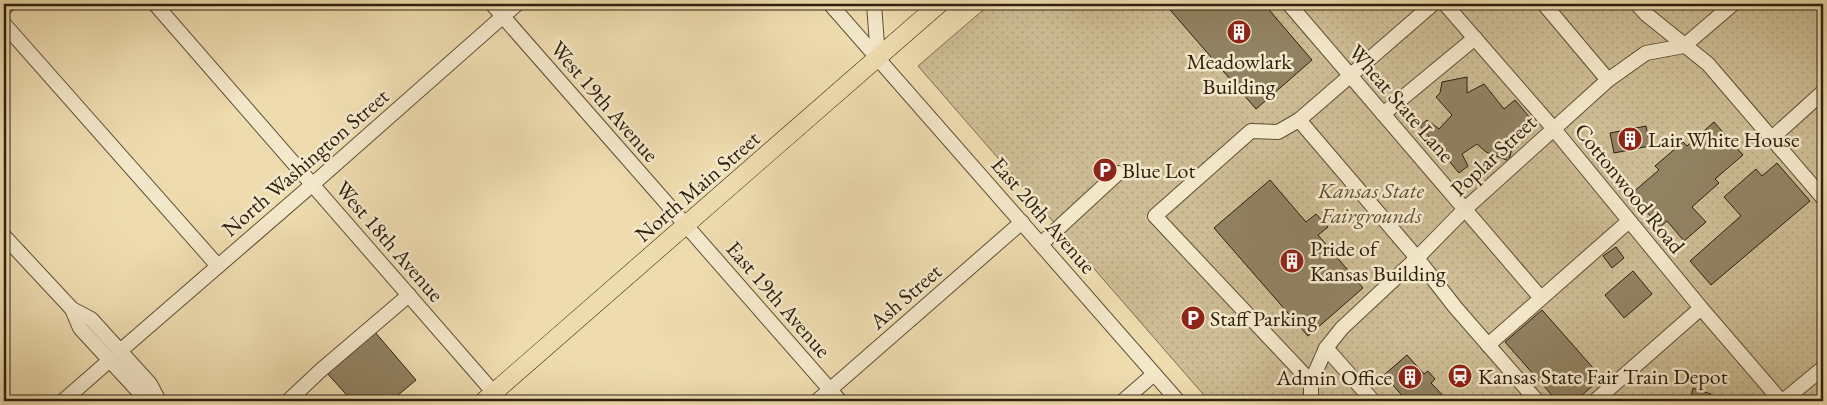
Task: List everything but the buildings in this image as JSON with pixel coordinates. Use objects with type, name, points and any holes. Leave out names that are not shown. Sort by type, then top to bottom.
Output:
[{"type":"main road","name":"North Main Street","points":[[489,397],[939,4]]},
{"type":"street","points":[[4,8],[9,4]]},
{"type":"street","name":"West 18th Avenue","points":[[155,4],[409,295],[489,397]]},
{"type":"street","name":"West 19th Avenue","points":[[492,4],[686,225]]},
{"type":"street","name":"North Washington Street","points":[[63,401],[517,4]]},
{"type":"street","name":"East 20th Avenue","points":[[830,4],[1178,401]]},
{"type":"street","points":[[874,4],[878,58]]},
{"type":"street","name":"Wheat State Lane","points":[[1290,4],[1540,297]]},
{"type":"street","points":[[1311,382],[1155,216],[1251,132],[1278,132],[1299,120],[1433,4]]},
{"type":"street","name":"Cottonwood Road","points":[[1445,4],[1553,128],[1701,308],[1782,401]]},
{"type":"street","points":[[1544,4],[1608,80]]},
{"type":"street","points":[[1637,4],[1646,14],[1708,64],[1822,193]]},
{"type":"street","points":[[1684,46],[1733,4]]},
{"type":"street","points":[[4,24],[218,266]]},
{"type":"street","points":[[1383,114],[1475,38]]},
{"type":"street","name":"Poplar Street","points":[[1311,401],[1311,382],[1326,348],[1342,328],[1417,258],[1465,209],[1608,80],[1646,53],[1684,46]]},
{"type":"street","points":[[1772,138],[1823,92]]},
{"type":"street","points":[[1299,120],[1417,258],[1455,307],[1537,401]]},
{"type":"street","points":[[1041,244],[1118,173]]},
{"type":"street","points":[[1488,345],[1540,297],[1629,221]]},
{"type":"street","name":"Ash Street","points":[[816,401],[1022,222]]},
{"type":"street","name":"East 19th Avenue","points":[[686,225],[840,401]]},
{"type":"street","points":[[4,236],[72,309],[91,319],[140,393],[154,401]]},
{"type":"street","points":[[288,401],[321,370],[409,295]]},
{"type":"street","points":[[1595,401],[1701,308]]},
{"type":"street","points":[[1326,348],[1373,401]]},
{"type":"street","points":[[115,356],[150,384],[159,401]]},
{"type":"street","points":[[1782,401],[1823,368]]},
{"type":"street","points":[[1123,401],[1154,374]]},
{"type":"green space","name":"Kansas State Fairgrounds","points":[[990,4],[1823,4],[1823,401],[1209,401],[918,66]]},
{"type":"place","name":"Meadowlark Building","points":[[1239,32]]},
{"type":"place","name":"Lair White House","points":[[1630,139]]},
{"type":"place","name":"Blue Lot","points":[[1105,170]]},
{"type":"place","name":"Pride of Kansas Building","points":[[1292,261]]},
{"type":"place","name":"Staff Parking","points":[[1193,318]]},
{"type":"place","name":"Kansas State Fair Train Depot","points":[[1460,376]]},
{"type":"place","name":"Admin Office","points":[[1410,377]]}]
